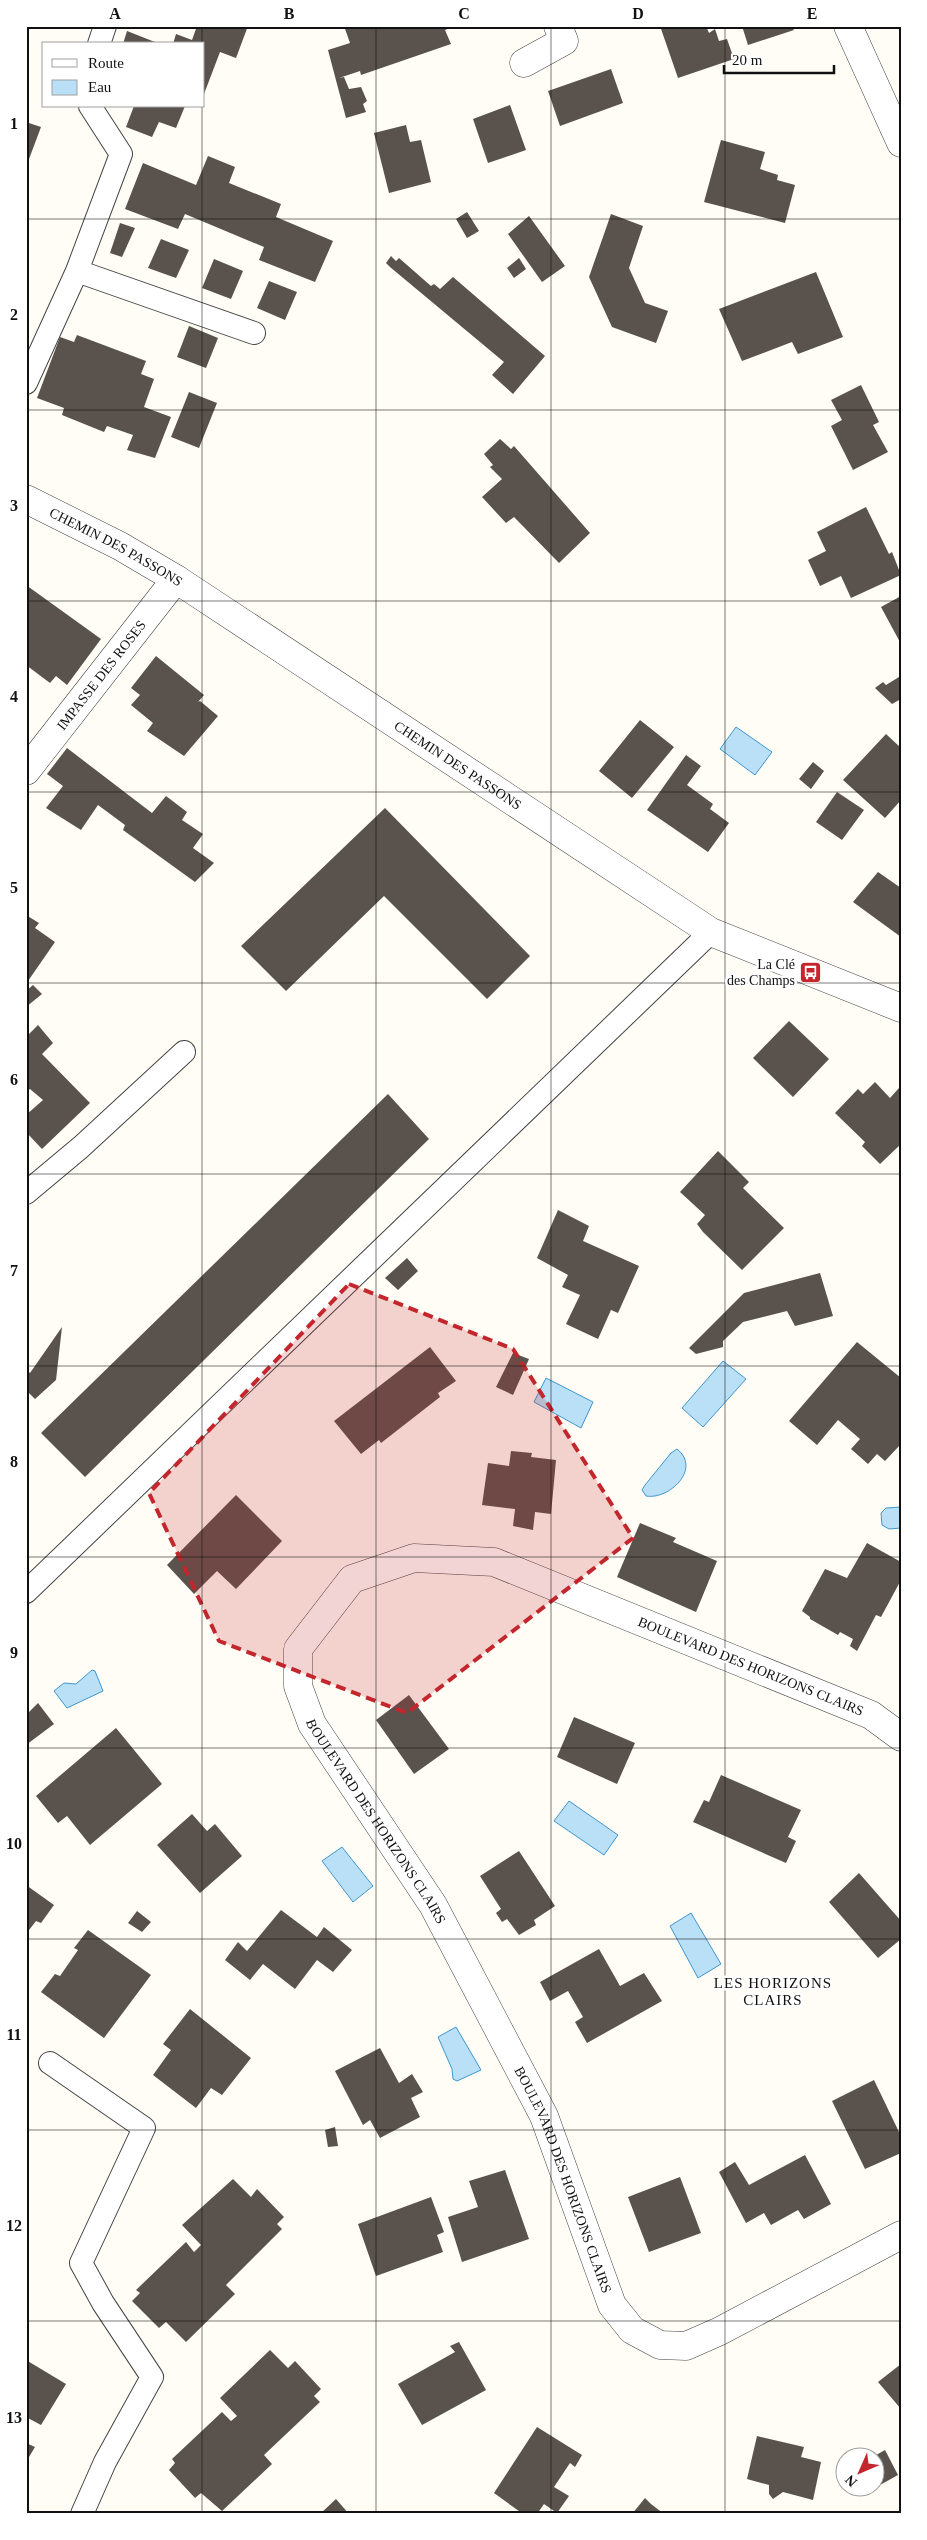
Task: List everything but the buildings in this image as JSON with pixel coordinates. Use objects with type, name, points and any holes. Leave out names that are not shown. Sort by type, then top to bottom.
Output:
[{"type":"street","points":[[524,64],[564,41],[558,26]]},
{"type":"street","points":[[848,26],[901,143]]},
{"type":"street","name":"CHEMIN DES PASSONS","points":[[26,499],[120,546],[176,579],[711,932],[901,1008]]},
{"type":"street","name":"IMPASSE DES ROSES","points":[[26,771],[176,579]]},
{"type":"street","name":"BOULEVARD DES HORIZONS CLAIRS","points":[[901,1737],[870,1715],[494,1562],[414,1558],[352,1579],[298,1649],[298,1686],[312,1724],[433,1905],[544,2116],[612,2305],[632,2330],[660,2345],[686,2346],[901,2235]]},
{"type":"lane","points":[[100,42],[106,26]]},
{"type":"lane","points":[[26,383],[77,271],[121,154],[91,108]]},
{"type":"lane","points":[[77,271],[254,333]]},
{"type":"lane","points":[[26,1592],[711,932]]},
{"type":"lane","points":[[26,1193],[81,1146],[184,1052]]},
{"type":"lane","points":[[50,2063],[144,2128],[81,2264],[103,2302],[152,2376],[105,2462],[82,2514]]},
{"type":"highlighted area","points":[[349,1284],[513,1349],[633,1538],[407,1713],[219,1641],[149,1493]]},
{"type":"water","points":[[736,727],[772,752],[755,775],[720,749]]},
{"type":"water","points":[[723,1361],[746,1379],[703,1427],[682,1408]]},
{"type":"water","points":[[546,1378],[593,1402],[581,1428],[534,1402]]},
{"type":"water","points":[[677,1449],[684,1457],[686,1465],[680,1481],[664,1493],[646,1496],[642,1490],[645,1485],[671,1453]]},
{"type":"water","points":[[901,1507],[901,1528],[889,1529],[882,1525],[881,1513],[886,1508]]},
{"type":"water","points":[[92,1670],[95,1671],[103,1691],[67,1708],[54,1691],[64,1683],[76,1684]]},
{"type":"water","points":[[569,1801],[618,1835],[604,1855],[554,1821]]},
{"type":"water","points":[[342,1847],[373,1886],[353,1902],[322,1861]]},
{"type":"water","points":[[691,1913],[721,1964],[698,1978],[670,1926]]},
{"type":"water","points":[[456,2027],[481,2070],[457,2081],[453,2079],[452,2069],[438,2037]]},
{"type":"place","name":"La Clé des Champs","points":[[811,972]]},
{"type":"district","name":"LES HORIZONS CLAIRS","points":[[773,1992]]}]
